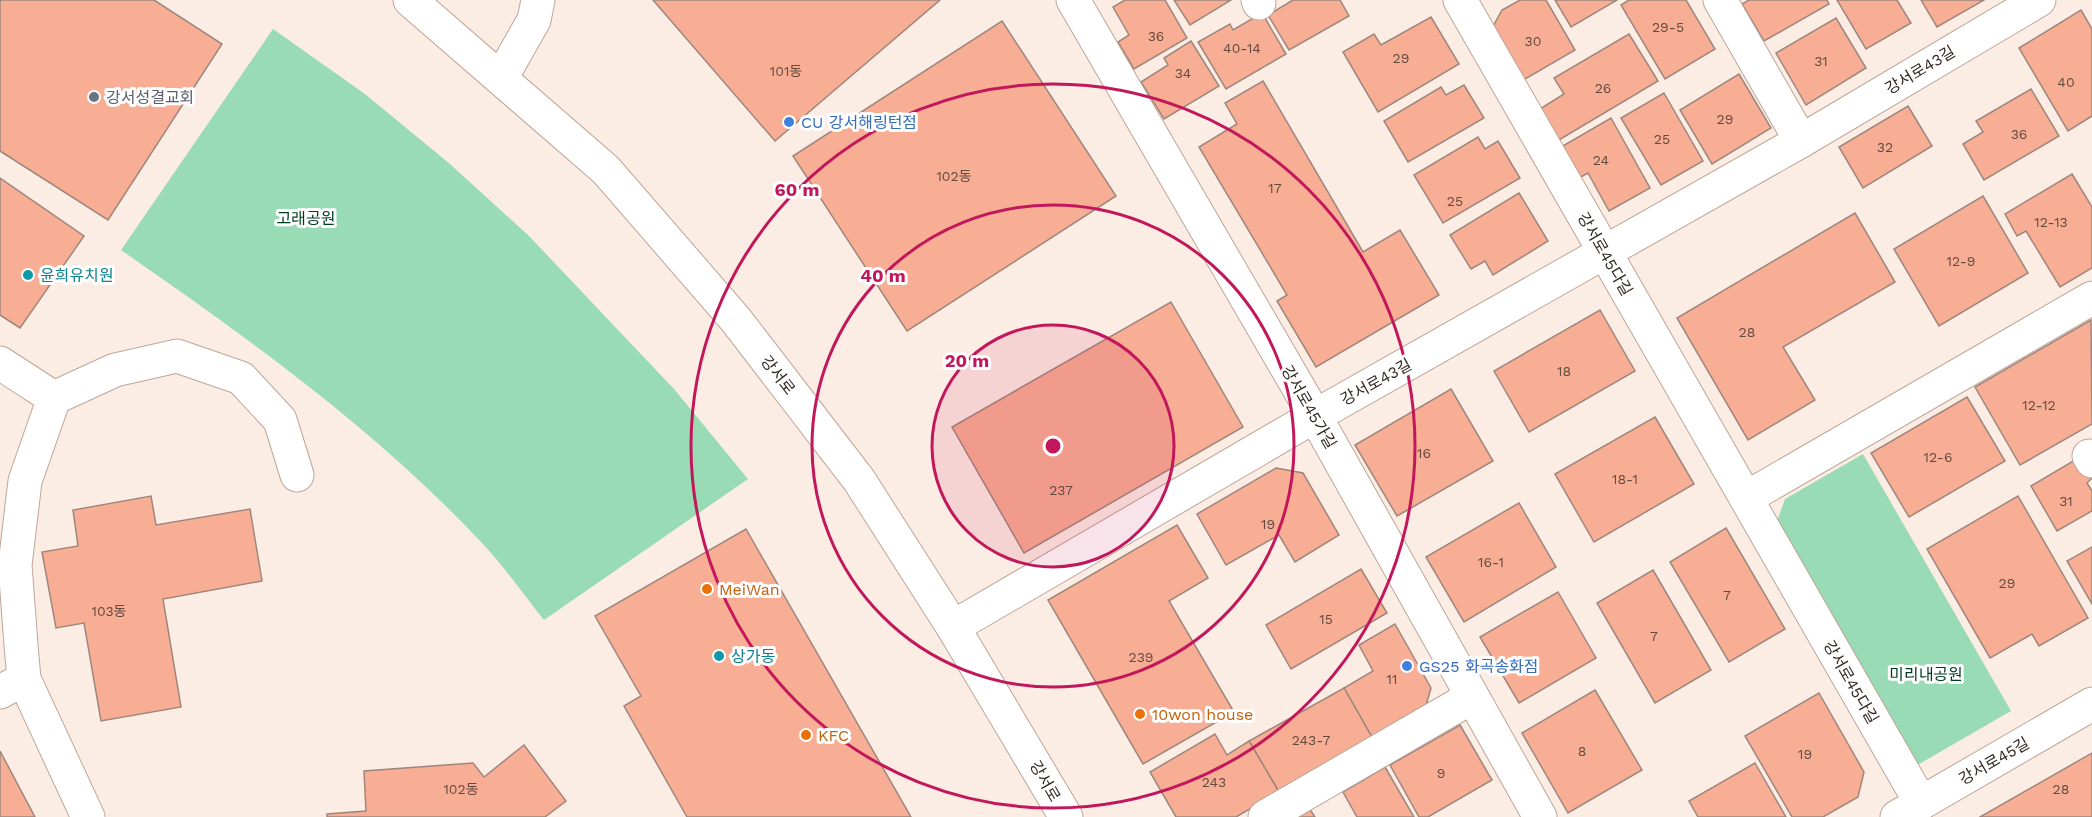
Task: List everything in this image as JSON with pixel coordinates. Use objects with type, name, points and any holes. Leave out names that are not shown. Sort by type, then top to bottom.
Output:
[{"type":"street","name":"강서로","points":[[410,0],[606,170],[736,320],[859,480],[1006,713],[1066,817]]},
{"type":"street","points":[[501,78],[534,20],[538,0]]},
{"type":"street","name":"강서로45가길","points":[[1073,0],[1315,416],[1540,817]]},
{"type":"street","points":[[1720,0],[1801,141]]},
{"type":"street","name":"강서로43길","points":[[953,627],[1315,416],[1801,141],[2039,0]]},
{"type":"street","name":"강서로45다길","points":[[1470,3],[1605,253],[1746,498],[1909,810]]},
{"type":"street","points":[[1746,498],[2092,298]]},
{"type":"street","points":[[88,817],[12,686],[15,565],[26,482],[54,398],[115,370],[177,356],[241,378],[280,420],[297,475]]},
{"type":"street","points":[[0,363],[54,398]]},
{"type":"street","points":[[1264,817],[1473,697]]},
{"type":"street","name":"강서로45길","points":[[1909,810],[2092,704]]},
{"type":"green space","name":"고래공원","points":[[273,29],[365,94],[450,164],[529,236],[674,389],[748,479],[544,620],[489,551],[398,461],[263,351],[121,250]]},
{"type":"green space","name":"미리내공원","points":[[1863,454],[2011,711],[1914,767],[1776,524],[1785,499]]},
{"type":"building","name":"강서성결교회","points":[[0,0],[154,0],[222,44],[108,220],[0,151]]},
{"type":"building","points":[[653,0],[940,0],[775,141]]},
{"type":"building","points":[[1125,0],[1165,0],[1187,38],[1134,69],[1118,42],[1129,35],[1113,7]]},
{"type":"building","points":[[1174,0],[1231,0],[1190,25]]},
{"type":"building","points":[[1293,0],[1340,0],[1349,16],[1289,50],[1268,15]]},
{"type":"building","points":[[1520,0],[1546,0],[1575,50],[1520,82],[1490,32],[1502,10]]},
{"type":"building","points":[[1555,0],[1617,0],[1571,27]]},
{"type":"building","points":[[1629,0],[1686,0],[1715,49],[1665,79],[1621,5]]},
{"type":"building","points":[[1749,0],[1827,0],[1829,4],[1764,41],[1742,4]]},
{"type":"building","points":[[1837,0],[1897,0],[1911,23],[1866,49]]},
{"type":"building","points":[[1921,0],[1984,0],[1937,27]]},
{"type":"building","points":[[2081,10],[2092,29],[2092,116],[2068,131],[2019,48]]},
{"type":"building","points":[[1262,13],[1286,54],[1226,89],[1198,42],[1230,24],[1233,30]]},
{"type":"building","points":[[1431,17],[1459,64],[1378,112],[1343,52],[1374,34],[1381,45]]},
{"type":"building","points":[[1836,18],[1866,68],[1806,105],[1776,53]]},
{"type":"building","points":[[1002,21],[1116,196],[907,331],[793,156]]},
{"type":"building","points":[[1629,34],[1658,81],[1559,140],[1540,109],[1564,94],[1554,78]]},
{"type":"building","points":[[1191,41],[1219,86],[1164,119],[1141,82],[1168,65],[1164,58]]},
{"type":"building","points":[[1739,74],[1771,128],[1712,164],[1680,110]]},
{"type":"building","points":[[1263,81],[1363,252],[1400,230],[1439,295],[1316,367],[1277,301],[1287,295],[1199,147],[1237,124],[1225,103]]},
{"type":"building","points":[[1464,85],[1484,118],[1408,162],[1384,121],[1441,87],[1446,95]]},
{"type":"building","points":[[2031,89],[2059,136],[1984,180],[1963,144],[1983,132],[1976,121]]},
{"type":"building","points":[[1664,93],[1703,161],[1661,185],[1621,118]]},
{"type":"building","points":[[1908,106],[1932,146],[1863,188],[1839,147]]},
{"type":"building","points":[[1611,118],[1650,188],[1609,211],[1588,173],[1579,178],[1561,147]]},
{"type":"building","points":[[1478,137],[1485,149],[1498,141],[1520,178],[1443,223],[1414,175]]},
{"type":"building","points":[[2072,174],[2092,207],[2092,268],[2060,287],[2026,231],[2017,236],[2005,214]]},
{"type":"building","name":"윤희유치원","points":[[0,178],[84,236],[20,328],[0,315]]},
{"type":"building","points":[[1519,193],[1548,241],[1493,275],[1485,261],[1471,269],[1450,235]]},
{"type":"building","points":[[1983,196],[2028,273],[1939,326],[1894,249]]},
{"type":"building","points":[[1855,213],[1895,282],[1783,347],[1815,400],[1748,440],[1677,318]]},
{"type":"building","points":[[1171,302],[1243,427],[1024,553],[952,427]]},
{"type":"building","points":[[1600,310],[1635,371],[1529,432],[1494,371]]},
{"type":"building","points":[[2091,320],[2092,424],[2020,465],[1975,387]]},
{"type":"building","points":[[1451,389],[1493,461],[1397,516],[1355,445]]},
{"type":"building","points":[[1967,397],[2005,461],[1909,517],[1871,453]]},
{"type":"building","points":[[1655,417],[1694,484],[1594,542],[1555,474]]},
{"type":"building","points":[[2080,457],[2092,478],[2087,483],[2092,491],[2092,511],[2057,531],[2031,486]]},
{"type":"building","points":[[1276,468],[1303,473],[1339,535],[1295,562],[1279,535],[1226,565],[1197,514]]},
{"type":"building","points":[[151,496],[156,525],[250,509],[262,581],[163,599],[181,707],[101,721],[84,623],[56,628],[42,552],[78,546],[73,510]]},
{"type":"building","points":[[2018,496],[2088,618],[2039,646],[2032,634],[1990,658],[1927,549]]},
{"type":"building","points":[[1519,503],[1556,567],[1464,622],[1426,557]]},
{"type":"building","points":[[1177,525],[1208,578],[1169,601],[1234,712],[1143,764],[1048,600]]},
{"type":"building","points":[[1726,528],[1785,629],[1729,662],[1670,562]]},
{"type":"building","name":"상가동","points":[[746,529],[911,817],[687,817],[624,706],[641,696],[595,616]]},
{"type":"building","points":[[2092,547],[2092,604],[2067,561]]},
{"type":"building","points":[[1361,569],[1387,613],[1291,669],[1266,625]]},
{"type":"building","points":[[1653,570],[1711,670],[1655,703],[1597,603]]},
{"type":"building","points":[[1558,592],[1596,658],[1519,703],[1480,637]]},
{"type":"building","points":[[1395,624],[1431,688],[1425,709],[1373,739],[1344,688],[1373,671],[1359,645]]},
{"type":"building","points":[[1344,688],[1373,739],[1279,792],[1249,741]]},
{"type":"building","points":[[1595,690],[1642,770],[1568,813],[1522,733]]},
{"type":"building","points":[[1819,693],[1864,772],[1858,797],[1823,817],[1792,817],[1745,736]]},
{"type":"building","points":[[1460,725],[1492,780],[1428,817],[1419,817],[1390,765]]},
{"type":"building","points":[[1215,734],[1227,755],[1249,741],[1279,792],[1236,817],[1176,817],[1150,772]]},
{"type":"building","points":[[524,745],[566,801],[545,817],[327,817],[327,814],[366,811],[364,771],[473,763],[484,777]]},
{"type":"building","points":[[0,751],[35,817],[0,817]]},
{"type":"building","points":[[2092,753],[2092,817],[1980,817]]},
{"type":"building","points":[[1755,763],[1786,817],[1698,817],[1689,801]]},
{"type":"building","points":[[1385,767],[1414,817],[1357,817],[1343,792]]},
{"type":"building","points":[[1309,808],[1315,817],[1293,817]]},
{"type":"place","name":"강서성결교회","points":[[94,97]]},
{"type":"place","name":"CU 강서해링턴점","points":[[789,122]]},
{"type":"place","name":"윤희유치원","points":[[28,275]]},
{"type":"place","name":"MeiWan","points":[[707,589]]},
{"type":"place","name":"상가동","points":[[719,656]]},
{"type":"place","name":"GS25 화곡송화점","points":[[1407,666]]},
{"type":"place","name":"10won house","points":[[1140,714]]},
{"type":"place","name":"KFC","points":[[806,735]]}]
